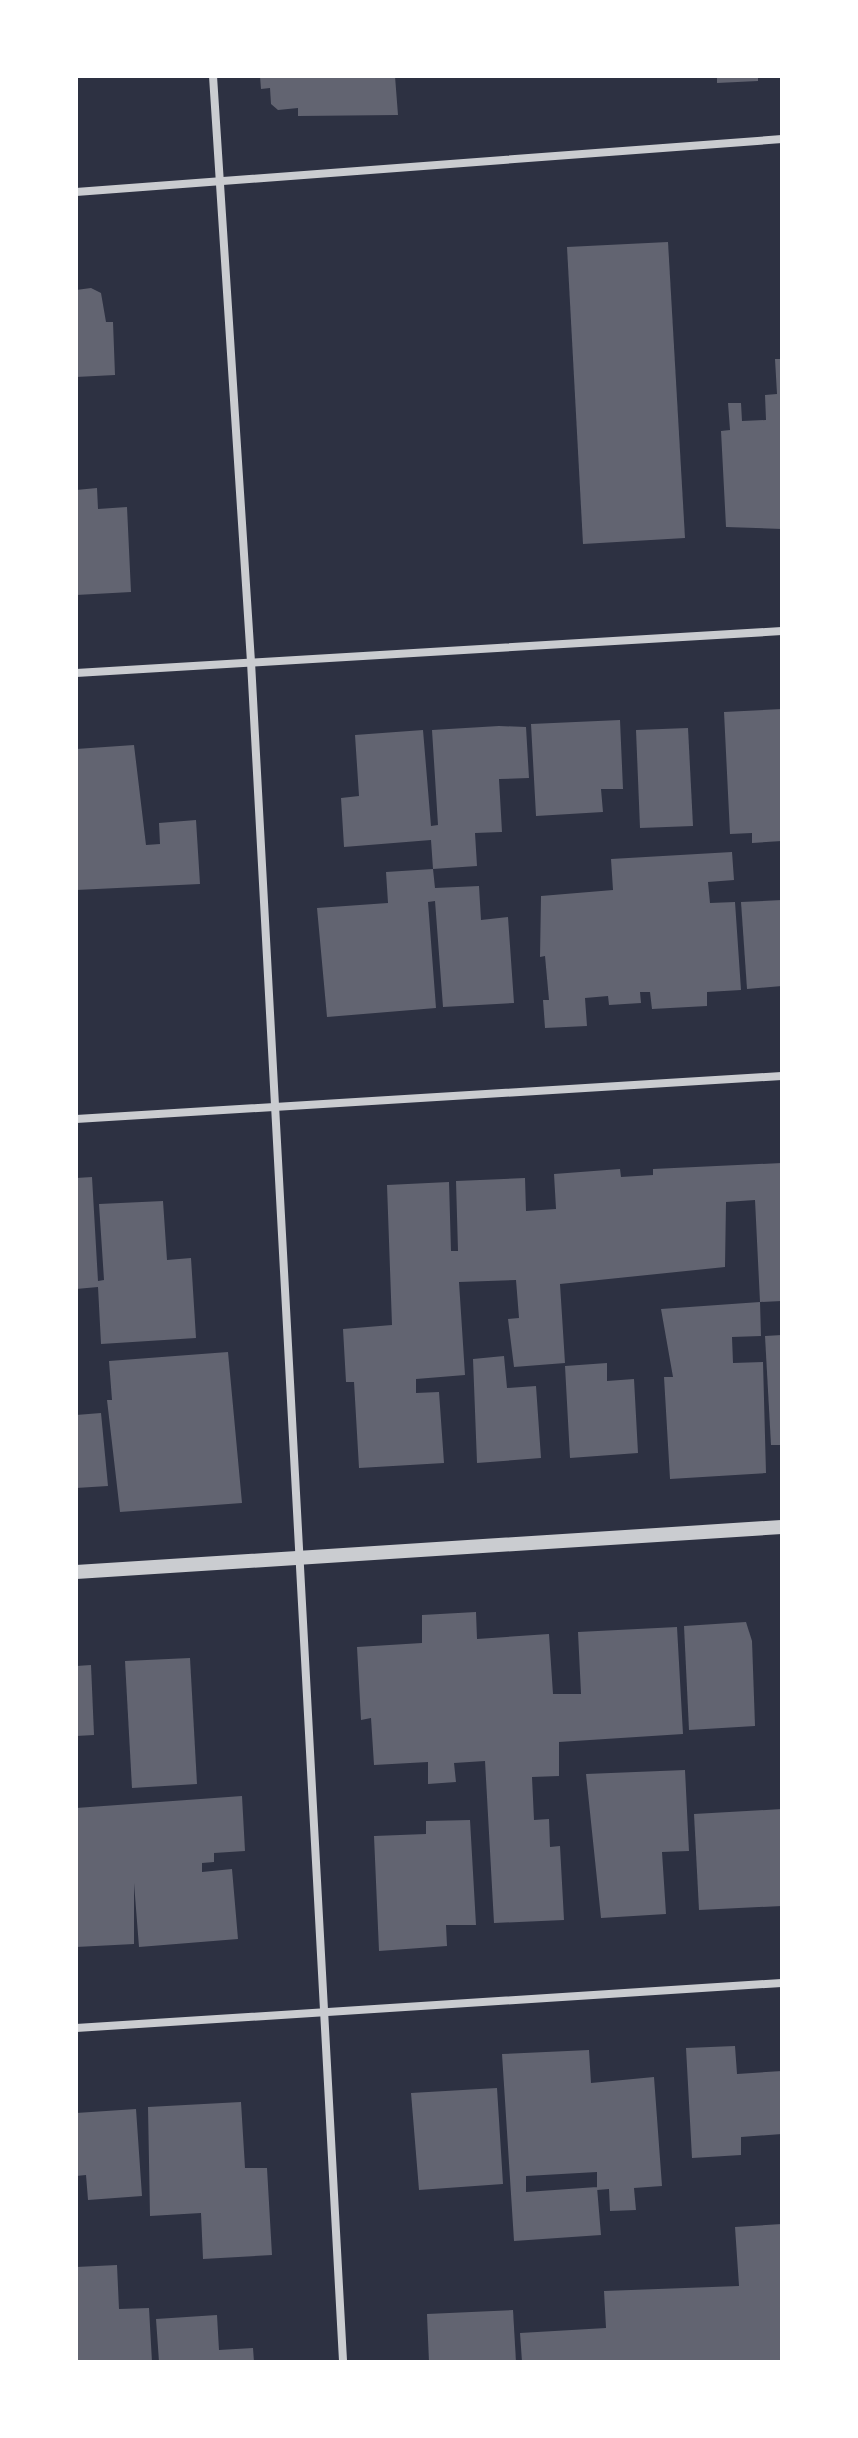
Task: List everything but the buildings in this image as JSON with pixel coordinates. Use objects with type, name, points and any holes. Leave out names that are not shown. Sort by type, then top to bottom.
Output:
[{"type":"street","points":[[213,76],[251,662],[343,2362]]},
{"type":"street","points":[[76,192],[782,139]]},
{"type":"street","points":[[76,673],[782,631]]},
{"type":"street","points":[[76,1119],[782,1076]]},
{"type":"street","points":[[76,1572],[297,1555],[782,1527]]},
{"type":"street","points":[[76,2028],[782,1983]]}]
